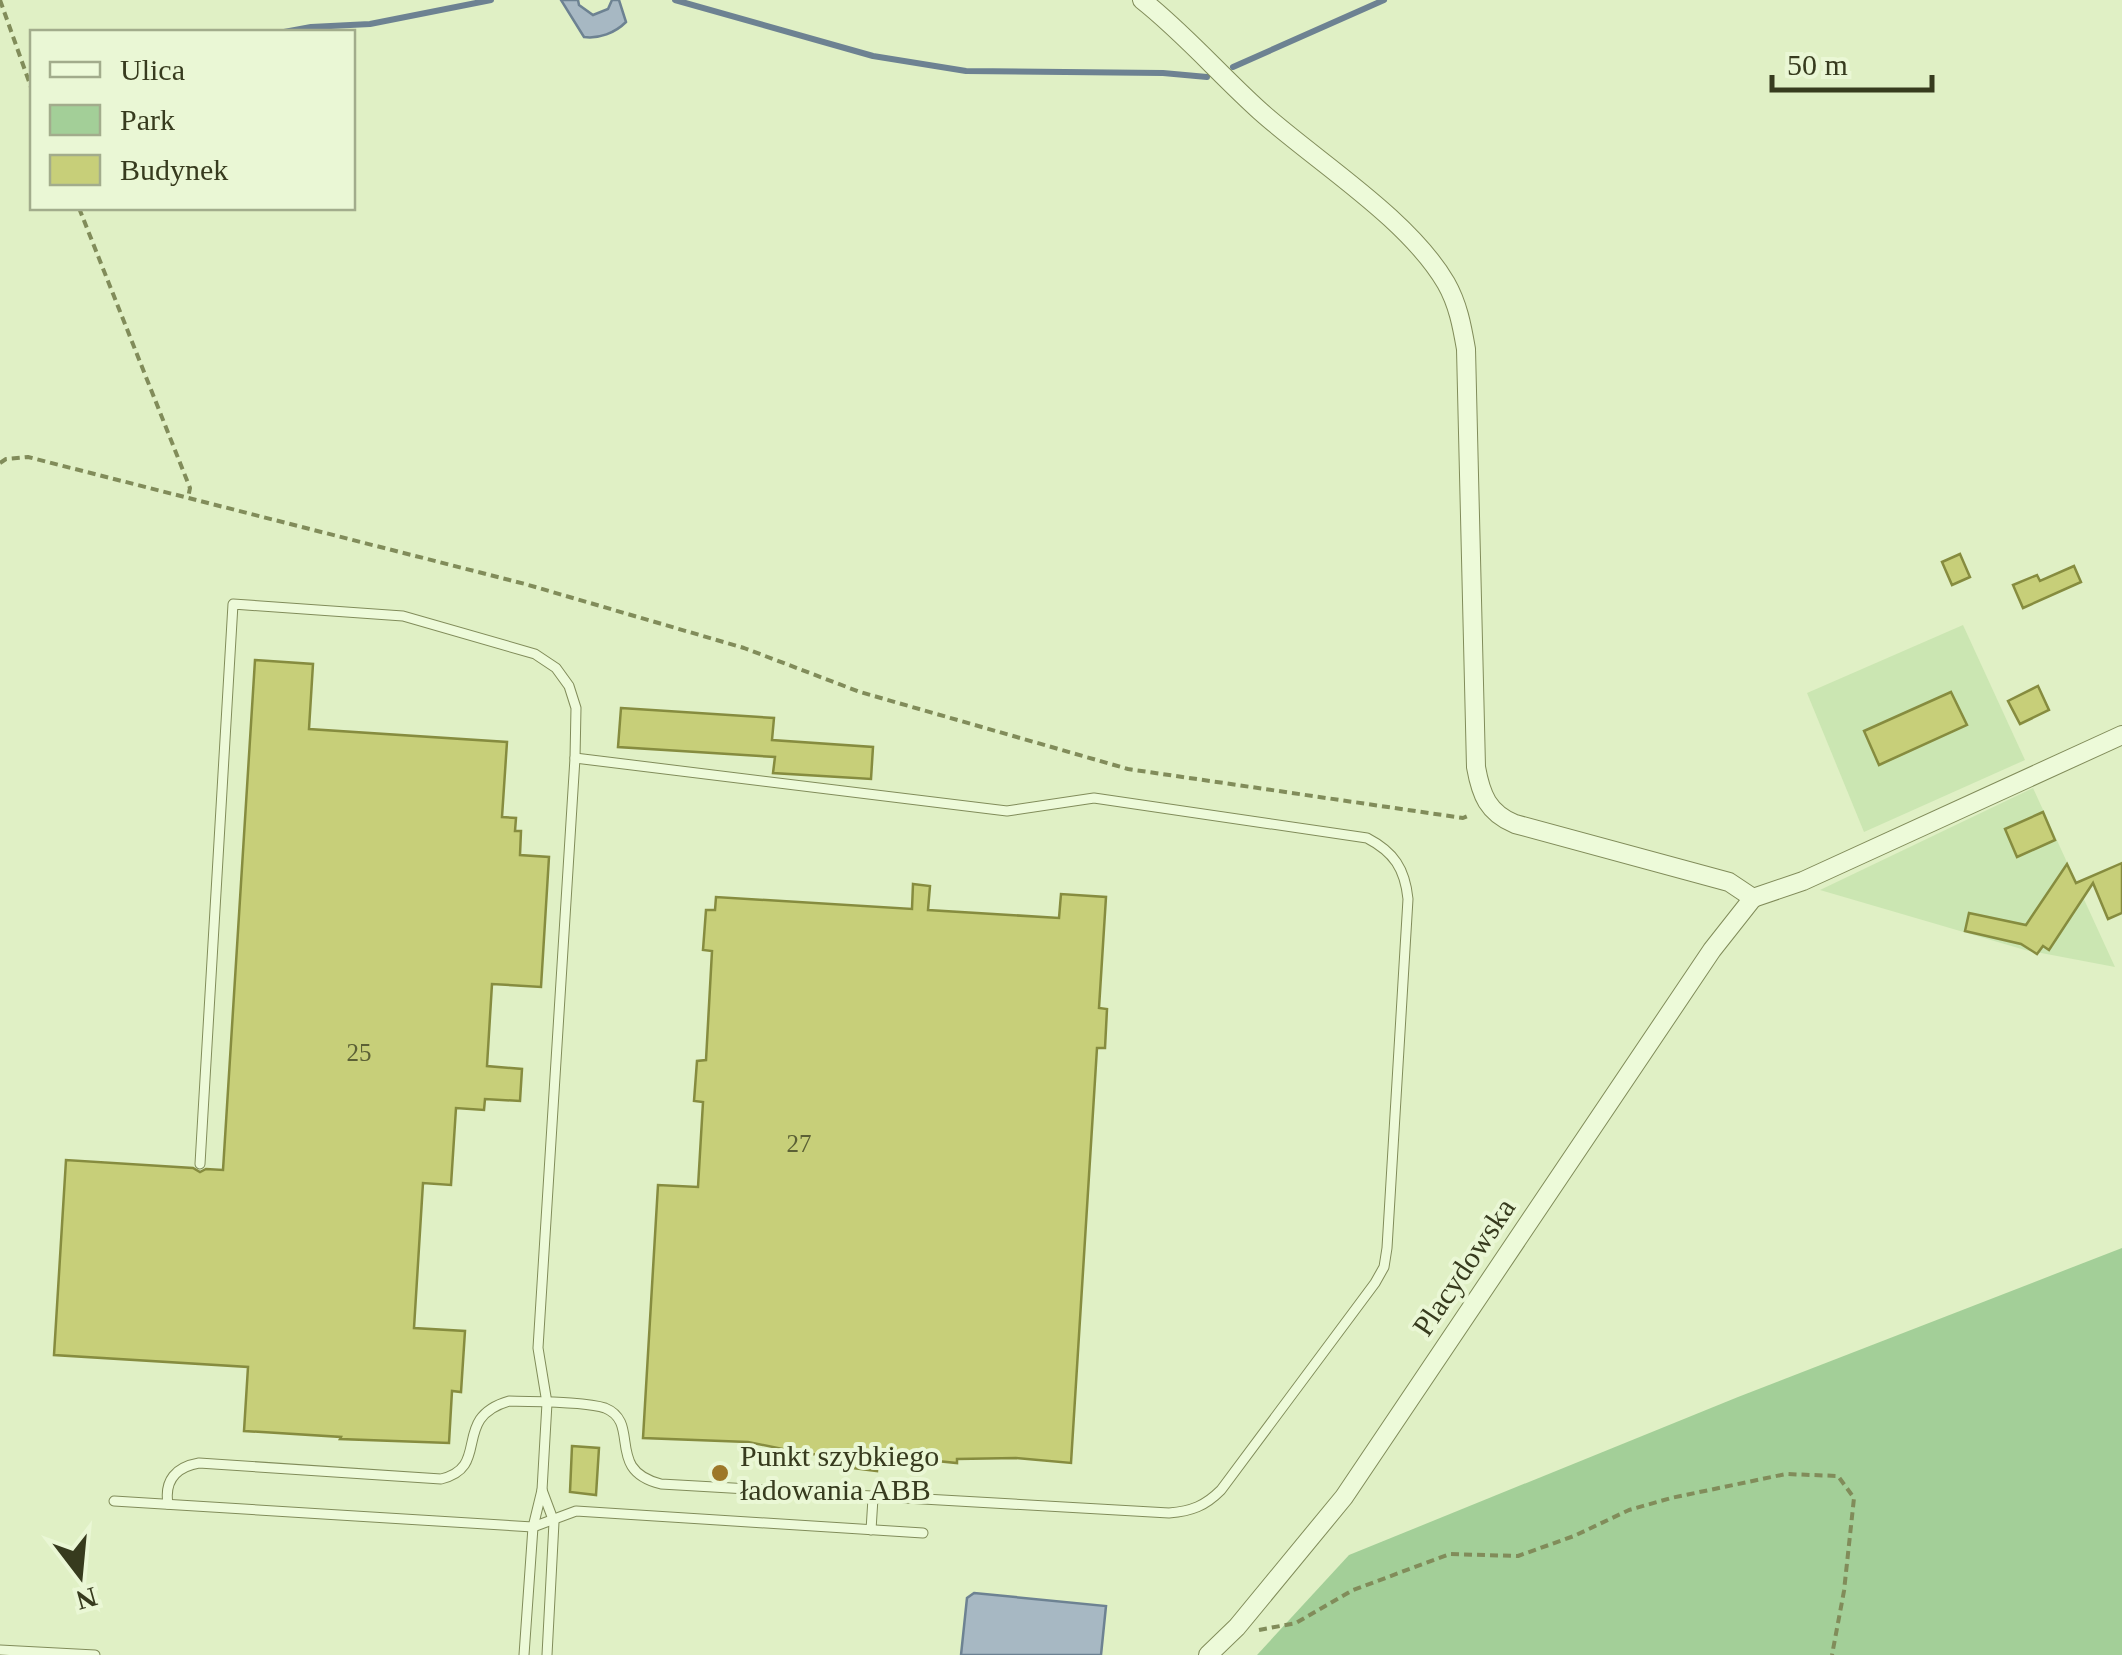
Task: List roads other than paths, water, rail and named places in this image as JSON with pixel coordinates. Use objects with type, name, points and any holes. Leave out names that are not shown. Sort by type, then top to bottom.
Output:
[{"type":"street","points":[[1142,0],[1260,111],[1403,232],[1430,259],[1454,298],[1466,350],[1476,766],[1489,808],[1500,818],[1730,882],[1753,898],[1802,881],[2122,735]]},
{"type":"street","name":"Placydowska","points":[[1208,1655],[1237,1626],[1344,1497],[1712,950],[1753,898]]},
{"type":"lane","points":[[200,1164],[233,604],[403,616],[534,654],[556,668],[569,686],[576,708],[575,758],[538,1348],[547,1403],[524,1655]]},
{"type":"lane","points":[[168,1504],[167,1484],[174,1474],[186,1466],[200,1464],[441,1479],[457,1475],[466,1465],[473,1431],[482,1415],[494,1405],[509,1401],[603,1407],[617,1416],[624,1430],[629,1464],[644,1480],[661,1484],[1170,1514],[1189,1512],[1207,1504],[1221,1490],[1384,1267],[1408,899],[1406,880],[1386,848],[1368,838],[1094,798],[1007,811],[575,758]]},
{"type":"lane","points":[[542,1490],[554,1522],[546,1655]]},
{"type":"lane","points":[[871,1530],[874,1498]]},
{"type":"lane","points":[[114,1501],[533,1527],[576,1511],[923,1533]]},
{"type":"lane","points":[[0,1650],[95,1655]]},
{"type":"water","points":[[561,0],[578,0],[593,15],[608,9],[612,0],[619,0],[626,22],[606,34],[584,37]]},
{"type":"water","points":[[974,1593],[1106,1606],[1101,1655],[961,1655],[967,1598]]},
{"type":"waterway","points":[[295,30],[370,24],[491,0]]},
{"type":"waterway","points":[[675,0],[873,56],[966,71],[1207,77]]},
{"type":"waterway","points":[[1233,67],[1384,0]]},
{"type":"place","name":"Punkt szybkiego ładowania ABB","points":[[720,1473]]}]
